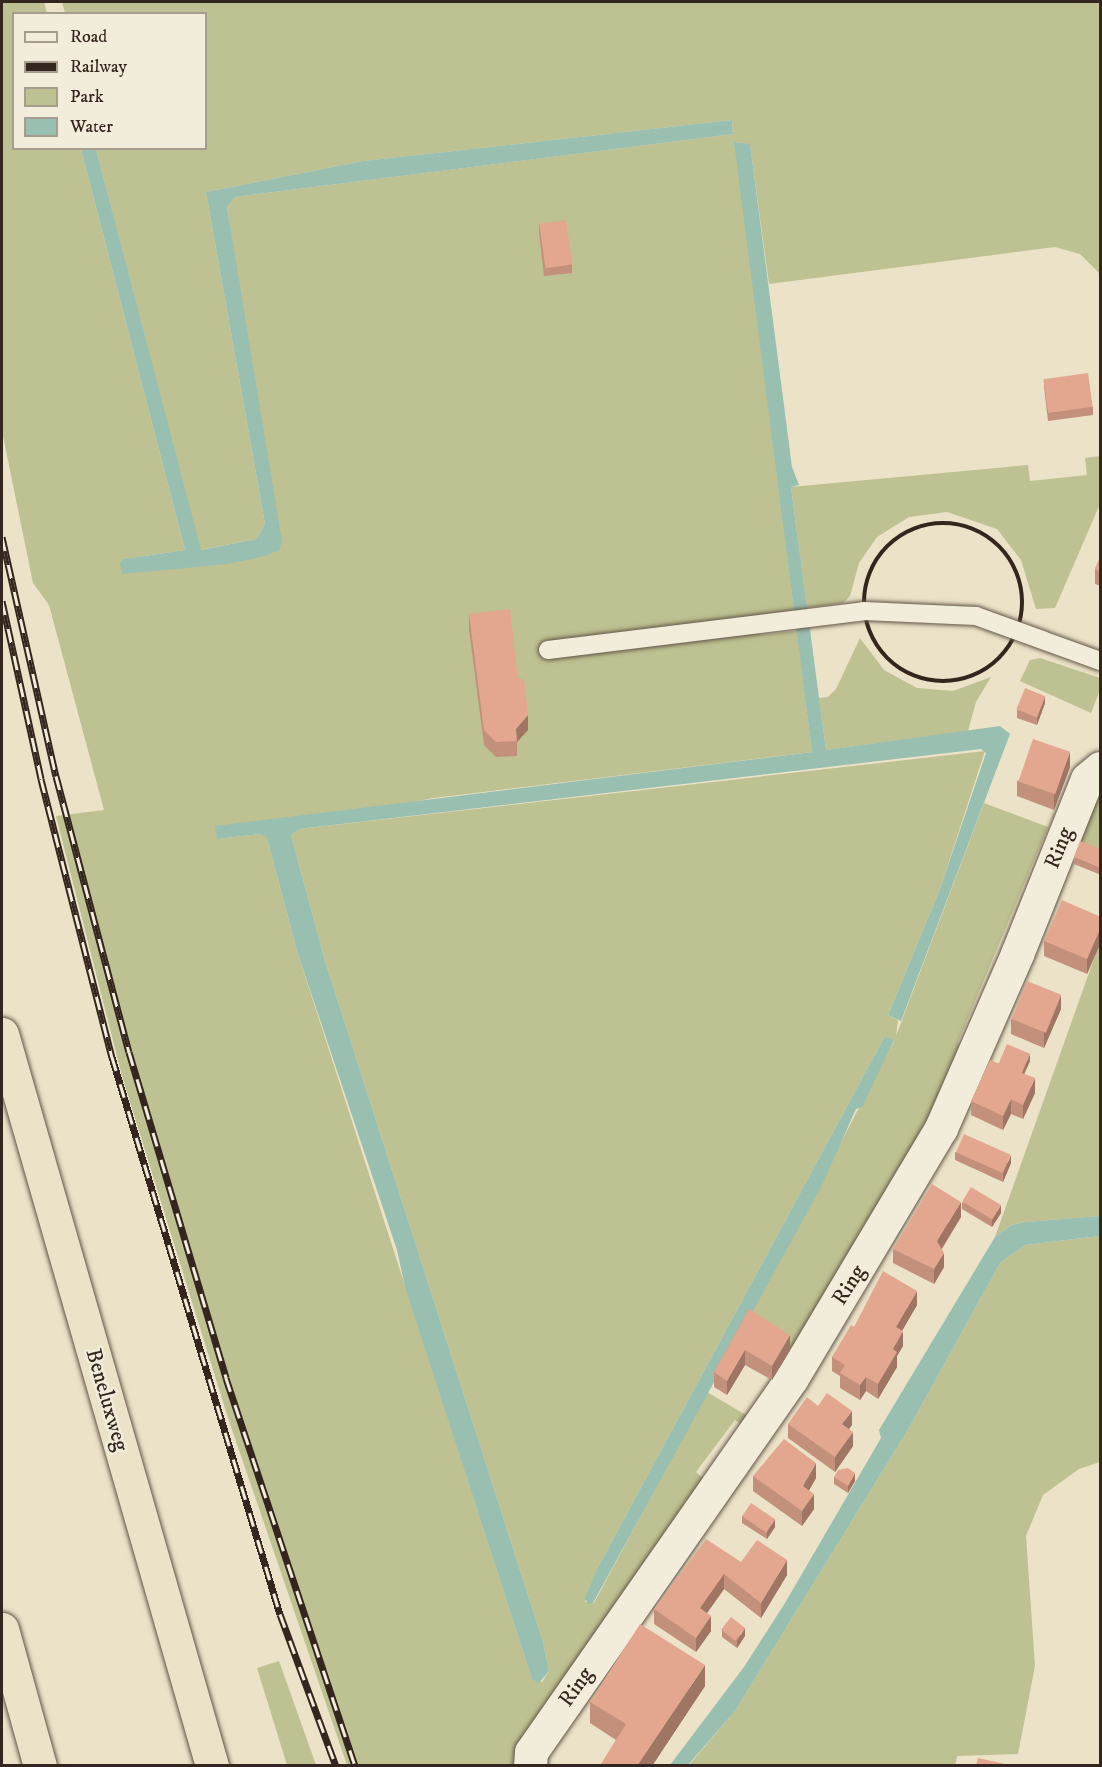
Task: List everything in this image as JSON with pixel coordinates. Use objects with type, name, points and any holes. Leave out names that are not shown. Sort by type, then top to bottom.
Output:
[{"type":"highway","name":"Beneluxweg","points":[[2,1035],[212,1766]]},
{"type":"highway","points":[[2,1629],[40,1766]]},
{"type":"street","name":"Ring","points":[[530,1766],[531,1752],[792,1378],[941,1128],[1017,954],[1087,779],[1101,768]]},
{"type":"lane","points":[[548,650],[864,611],[976,616],[1101,661]]},
{"type":"green space","points":[[2,2],[44,2],[47,12],[12,12],[12,150],[81,150],[185,550],[124,559],[278,550],[227,207],[235,197],[733,134],[732,120],[363,161],[206,192],[265,524],[256,539],[200,550],[96,150],[207,150],[207,12],[65,12],[62,2],[1100,2],[1100,274],[1080,254],[1055,247],[769,284],[750,145],[735,142],[794,610],[758,615],[760,635],[797,631],[812,752],[434,798],[217,839],[260,834],[267,838],[297,951],[532,1679],[542,1682],[549,1671],[543,1642],[325,961],[291,835],[299,829],[985,751],[940,889],[888,1015],[898,1020],[896,1036],[984,803],[1048,827],[958,1042],[961,1058],[939,1107],[795,1353],[746,1323],[894,1041],[885,1036],[597,1569],[585,1602],[594,1603],[707,1392],[751,1418],[745,1427],[735,1420],[696,1472],[706,1481],[518,1765],[347,1765],[228,1418],[122,1076],[56,816],[104,810],[49,605],[33,583],[2,431]]},
{"type":"green space","points":[[1100,456],[1100,504],[1055,608],[1036,609],[1021,560],[997,529],[947,512],[909,517],[877,537],[859,563],[850,596],[843,603],[807,608],[791,487],[1028,465],[1030,481],[1087,475],[1085,458]]},
{"type":"green space","points":[[860,638],[884,670],[917,688],[953,691],[991,677],[976,702],[968,731],[826,750],[819,698],[828,697],[836,689]]},
{"type":"green space","points":[[1040,658],[1100,678],[1100,690],[1091,713],[1020,681],[1030,660]]},
{"type":"green space","points":[[1100,790],[1100,857],[1080,849],[1080,839]]},
{"type":"green space","points":[[1100,942],[1100,1216],[1025,1222],[1011,1225],[995,1237]]},
{"type":"green space","points":[[1100,1236],[1100,1462],[1079,1469],[1043,1495],[1026,1536],[1035,1666],[1018,1754],[957,1756],[955,1766],[688,1766],[735,1711],[909,1428],[1000,1263],[1025,1245]]},
{"type":"green space","points":[[279,1661],[316,1765],[287,1765],[257,1668]]},
{"type":"water","points":[[732,120],[733,134],[235,197],[227,207],[282,542],[279,550],[265,556],[227,564],[122,574],[120,563],[124,559],[185,550],[81,150],[96,150],[201,550],[256,539],[265,524],[206,192],[363,161]]},
{"type":"water","points":[[734,142],[750,144],[792,467],[799,485],[791,487],[826,750],[1000,726],[1010,734],[901,1021],[888,1015],[940,889],[986,753],[981,749],[299,829],[291,835],[325,961],[543,1642],[549,1671],[539,1683],[532,1679],[405,1287],[397,1250],[297,951],[267,838],[260,834],[217,839],[215,826],[812,752]]},
{"type":"water","points":[[885,1036],[894,1040],[862,1107],[856,1109],[821,1187],[593,1603],[588,1604],[585,1598],[597,1569]]},
{"type":"water","points":[[1100,1216],[1100,1236],[1025,1245],[1000,1263],[909,1428],[735,1711],[688,1765],[670,1765],[744,1667],[785,1603],[881,1438],[879,1430],[995,1237],[1011,1225],[1025,1222]]},
{"type":"building","points":[[566,220],[572,265],[546,268],[539,224]]},
{"type":"building","points":[[1088,373],[1093,407],[1048,413],[1043,379]]},
{"type":"building","points":[[1101,555],[1101,572],[1095,569]]},
{"type":"building","points":[[510,609],[518,679],[524,679],[528,715],[516,729],[517,741],[496,742],[484,730],[469,614]]},
{"type":"building","points":[[1025,688],[1045,696],[1037,718],[1016,709]]},
{"type":"building","points":[[1033,739],[1070,752],[1055,794],[1018,782]]},
{"type":"building","points":[[1080,841],[1101,849],[1101,868],[1074,857]]},
{"type":"building","points":[[1062,900],[1101,917],[1101,927],[1087,959],[1044,941]]},
{"type":"building","points":[[1027,981],[1061,995],[1046,1033],[1012,1019]]},
{"type":"building","points":[[1007,1044],[1030,1054],[1021,1074],[998,1064]]},
{"type":"building","points":[[990,1060],[1035,1078],[1023,1105],[1011,1099],[1003,1116],[971,1101]]},
{"type":"building","points":[[964,1134],[1011,1155],[1002,1173],[956,1152]]},
{"type":"building","points":[[932,1184],[961,1202],[937,1241],[944,1253],[934,1269],[893,1249]]},
{"type":"building","points":[[971,1187],[1001,1205],[992,1220],[962,1202]]},
{"type":"building","points":[[883,1271],[917,1291],[896,1327],[903,1331],[893,1349],[897,1352],[878,1384],[866,1377],[860,1385],[840,1373],[845,1365],[832,1357],[851,1325],[854,1327]]},
{"type":"building","points":[[749,1309],[790,1335],[772,1366],[745,1350],[727,1381],[714,1372]]},
{"type":"building","points":[[827,1393],[852,1411],[842,1424],[853,1432],[835,1457],[788,1424],[807,1397],[818,1406]]},
{"type":"building","points":[[784,1439],[816,1463],[803,1486],[814,1494],[802,1511],[753,1476]]},
{"type":"building","points":[[848,1468],[855,1473],[848,1486],[834,1477],[838,1470]]},
{"type":"building","points":[[751,1503],[775,1519],[766,1532],[742,1516]]},
{"type":"building","points":[[706,1539],[741,1562],[757,1540],[787,1560],[761,1603],[724,1574],[700,1608],[711,1616],[696,1638],[654,1609]]},
{"type":"building","points":[[731,1617],[745,1628],[735,1641],[721,1630]]},
{"type":"building","points":[[640,1624],[705,1665],[637,1766],[600,1766],[626,1724],[590,1702]]},
{"type":"building","points":[[978,1758],[1014,1766],[976,1766]]},
{"type":"railway","points":[[2,537],[56,776],[129,1052],[226,1378],[355,1766]]},
{"type":"railway","points":[[2,601],[41,779],[112,1057],[280,1614],[336,1766]]}]
